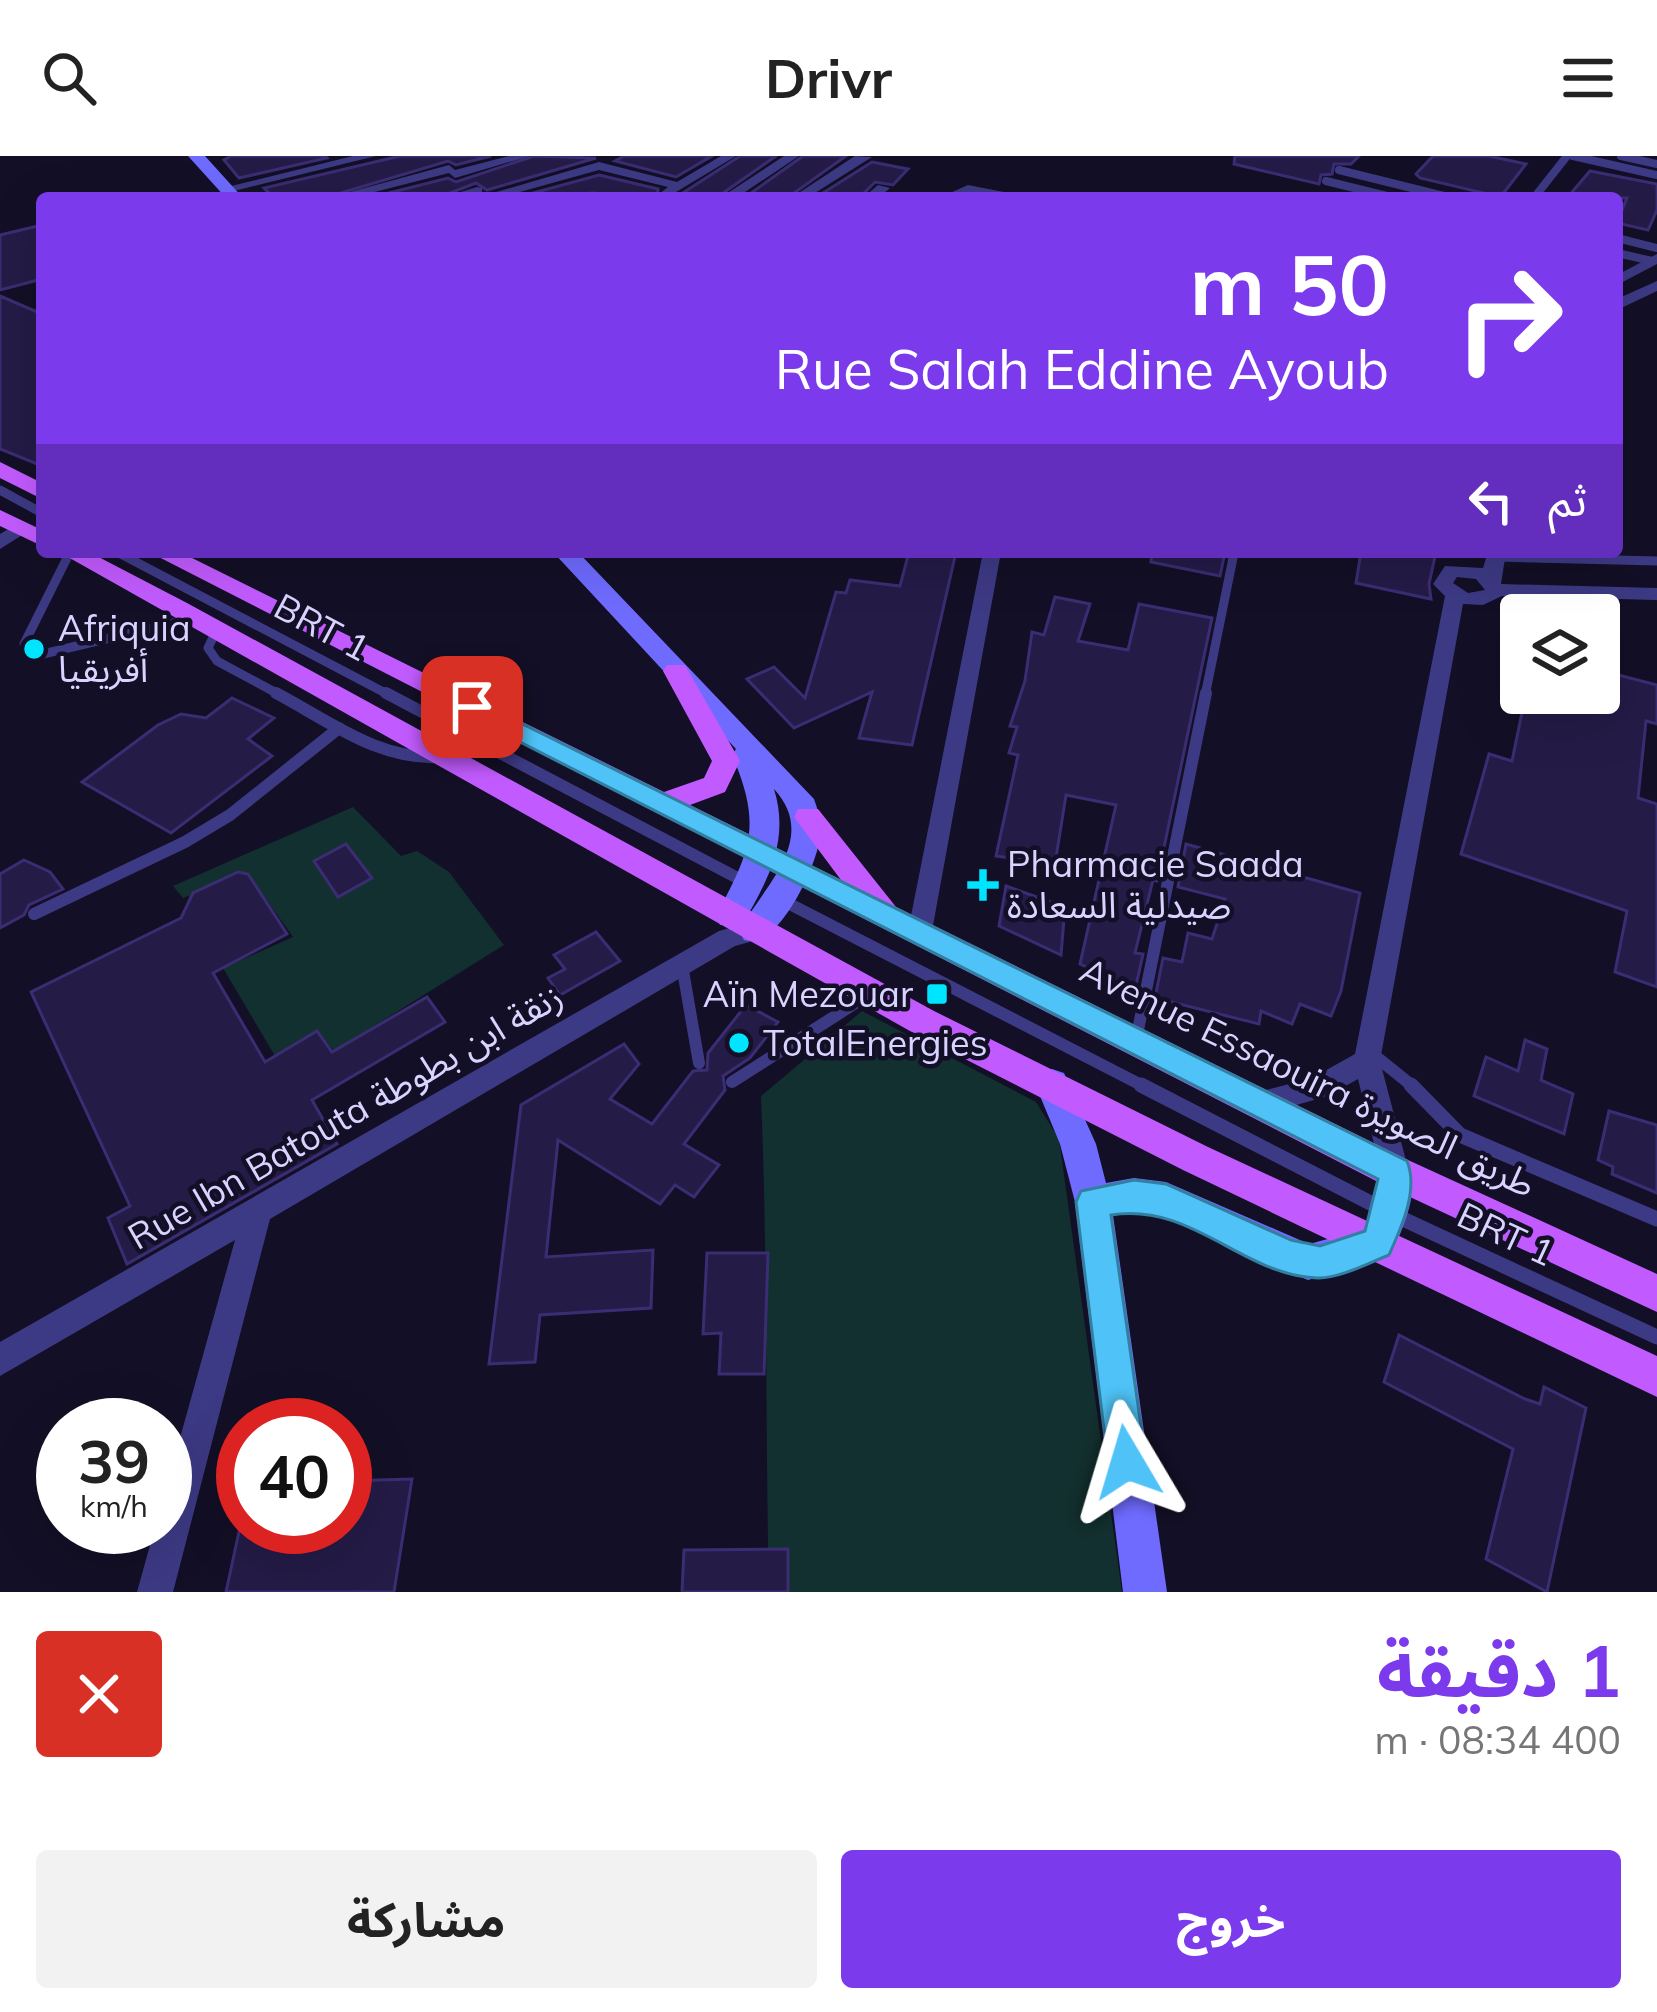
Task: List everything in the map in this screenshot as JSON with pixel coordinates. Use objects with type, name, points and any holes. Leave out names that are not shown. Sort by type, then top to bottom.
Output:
[{"type":"main road","points":[[0,469],[36,489]]},
{"type":"main road","points":[[82,558],[445,757],[738,928],[1052,1084],[1383,1228],[1657,1377]]},
{"type":"main road","name":"Avenue Essaouira طريق الصويرة","points":[[173,558],[662,804],[780,875],[886,914],[1395,1172],[1657,1293]]},
{"type":"main road","points":[[662,804],[715,785],[726,761],[676,671]]},
{"type":"main road","points":[[808,817],[886,914]]},
{"type":"street","points":[[196,156],[229,192]]},
{"type":"street","points":[[237,192],[339,160],[370,156]]},
{"type":"street","points":[[431,156],[476,192]]},
{"type":"street","points":[[362,192],[524,156]]},
{"type":"street","points":[[669,192],[730,156]]},
{"type":"street","points":[[736,192],[793,156]]},
{"type":"street","points":[[800,192],[857,160]]},
{"type":"street","points":[[497,192],[599,166],[679,186]]},
{"type":"street","points":[[757,179],[773,184]]},
{"type":"street","points":[[878,192],[884,188]]},
{"type":"street","points":[[1623,277],[1655,256]]},
{"type":"street","points":[[1649,296],[1657,285]]},
{"type":"street","points":[[571,558],[800,799],[808,817],[780,875],[738,928]]},
{"type":"street","points":[[920,931],[991,558]]},
{"type":"street","points":[[1455,572],[1485,599],[1493,585],[1496,558]]},
{"type":"street","points":[[1093,1202],[1134,1196],[1166,1199],[1308,1262],[1383,1228],[1395,1172],[1368,1056],[1455,572]]},
{"type":"street","points":[[1493,585],[1657,594]]},
{"type":"street","points":[[736,736],[761,786],[780,875]]},
{"type":"street","points":[[738,928],[752,885],[780,875]]},
{"type":"street","name":"Rue Ibn Batouta زنقة ابن بطوطة","points":[[0,1360],[257,1214],[738,928]]},
{"type":"street","points":[[1261,1103],[1318,1088],[1368,1056]]},
{"type":"street","points":[[1052,1084],[1078,1144],[1093,1202],[1145,1592]]},
{"type":"street","points":[[155,1592],[257,1214]]},
{"type":"lane","points":[[1539,192],[1570,156],[1657,175]]},
{"type":"lane","points":[[1621,156],[1657,164]]},
{"type":"lane","points":[[1339,170],[1428,192]]},
{"type":"lane","points":[[1326,181],[1371,192]]},
{"type":"lane","points":[[1623,241],[1655,256]]},
{"type":"lane","points":[[1623,253],[1655,256]]},
{"type":"lane","points":[[0,490],[36,510]]},
{"type":"lane","points":[[24,644],[68,558]]},
{"type":"lane","name":"BRT 1","points":[[128,558],[752,885]]},
{"type":"lane","points":[[1136,1041],[1233,558]]},
{"type":"lane","points":[[1588,558],[1657,561]]},
{"type":"lane","points":[[43,654],[207,623],[208,648],[217,661],[397,757],[445,757]]},
{"type":"lane","points":[[34,914],[215,824],[339,728]]},
{"type":"lane","name":"BRT 1","points":[[780,875],[1383,1228],[1657,1337]]},
{"type":"lane","points":[[682,964],[699,1064]]},
{"type":"lane","points":[[732,1082],[871,993]]},
{"type":"lane","points":[[1368,1056],[1415,1088],[1460,1136],[1657,1219]]},
{"type":"green space","points":[[353,807],[401,856],[417,851],[449,872],[504,945],[334,1051],[317,1031],[275,1056],[223,968],[293,937],[248,874],[183,898],[173,886]]},
{"type":"green space","points":[[862,1011],[1036,1102],[1059,1139],[1122,1592],[769,1592],[761,1096]]},
{"type":"building","points":[[231,156],[327,158],[239,178],[224,160]]},
{"type":"building","points":[[400,156],[491,156],[456,165],[448,161],[344,192],[268,192],[264,188]]},
{"type":"building","points":[[534,156],[596,158],[487,190],[476,183],[453,192],[393,192],[448,178],[456,182]]},
{"type":"building","points":[[624,156],[712,156],[676,177],[615,161]]},
{"type":"building","points":[[740,156],[776,156],[725,192],[684,192]]},
{"type":"building","points":[[803,156],[846,156],[795,192],[752,192]]},
{"type":"building","points":[[1235,156],[1359,156],[1351,164],[1334,164],[1332,174],[1321,175],[1319,184],[1234,164]]},
{"type":"building","points":[[1433,156],[1489,156],[1526,164],[1504,192],[1479,192],[1416,174]]},
{"type":"building","points":[[872,162],[908,169],[893,185],[875,182],[865,192],[824,192]]},
{"type":"building","points":[[1590,171],[1657,184],[1657,210],[1648,230],[1623,224],[1627,198],[1623,192],[1572,192]]},
{"type":"building","points":[[599,175],[658,189],[658,192],[537,192]]},
{"type":"building","points":[[36,226],[36,281],[0,290],[0,235]]},
{"type":"building","points":[[0,296],[36,311],[36,464],[0,449]]},
{"type":"building","points":[[907,558],[955,558],[912,745],[859,738],[872,692],[794,728],[747,679],[774,667],[805,698],[836,592],[846,593],[850,580],[900,586]]},
{"type":"building","points":[[1151,558],[1224,558],[1220,576],[1151,562]]},
{"type":"building","points":[[1360,558],[1435,558],[1431,599],[1356,583]]},
{"type":"building","points":[[1055,597],[1090,604],[1078,641],[1128,650],[1139,604],[1212,618],[1157,881],[1153,880],[1135,953],[1143,954],[1135,990],[1080,964],[1116,805],[1066,795],[1055,864],[996,856],[1018,755],[1009,753],[1017,727],[1010,726],[1025,681],[1032,632],[1044,635]]},
{"type":"building","points":[[1620,675],[1657,685],[1657,724],[1646,721],[1638,798],[1657,804],[1657,987],[1615,972],[1627,911],[1461,854],[1489,754],[1512,761],[1522,714],[1620,714]]},
{"type":"building","points":[[232,698],[274,718],[248,739],[272,756],[171,833],[82,782],[158,725],[181,714],[206,718]]},
{"type":"building","points":[[346,844],[372,878],[338,897],[314,861]]},
{"type":"building","points":[[1186,844],[1360,893],[1341,991],[1331,1016],[1300,1004],[1292,1024],[1261,1011],[1259,1024],[1155,998],[1163,958],[1182,962],[1188,933],[1212,939],[1225,899],[1178,887]]},
{"type":"building","points":[[24,860],[50,872],[63,889],[29,905],[24,915],[0,928],[0,874]]},
{"type":"building","points":[[238,872],[248,874],[287,934],[213,973],[265,1062],[317,1031],[332,1052],[427,997],[445,1022],[312,1100],[337,1144],[127,1264],[108,1218],[130,1206],[31,992],[181,918],[193,893]]},
{"type":"building","points":[[1006,886],[1065,907],[1061,955],[999,926]]},
{"type":"building","points":[[596,932],[620,961],[560,995],[548,978],[565,969],[554,955]]},
{"type":"building","points":[[746,1005],[778,1022],[750,1058],[723,1076],[725,1090],[684,1144],[719,1165],[694,1197],[675,1185],[660,1204],[558,1140],[546,1257],[653,1250],[651,1308],[540,1315],[535,1362],[489,1364],[521,1105],[624,1044],[639,1064],[610,1099],[652,1124],[693,1071],[707,1070],[708,1053]]},
{"type":"building","points":[[1525,1040],[1547,1049],[1541,1080],[1573,1094],[1564,1134],[1474,1096],[1486,1057],[1518,1071]]},
{"type":"building","points":[[1609,1111],[1657,1125],[1657,1193],[1612,1174],[1613,1167],[1598,1160]]},
{"type":"building","points":[[707,1253],[768,1253],[764,1374],[719,1374],[721,1333],[703,1334]]},
{"type":"building","points":[[1399,1335],[1525,1399],[1540,1404],[1544,1387],[1586,1408],[1547,1592],[1486,1559],[1513,1449],[1384,1382]]},
{"type":"building","points":[[412,1479],[394,1592],[226,1592],[234,1554],[372,1554],[372,1480]]},
{"type":"building","points":[[788,1549],[788,1592],[682,1592],[684,1550]]},
{"type":"place","name":"Afriquia أفريقيا","points":[[34,649]]},
{"type":"place","name":"Pharmacie Saada صيدلية السعادة","points":[[983,885]]},
{"type":"place","name":"Aïn Mezouar","points":[[937,994]]},
{"type":"place","name":"TotalEnergies","points":[[739,1043]]},
{"type":"route","points":[[472,707],[1395,1172],[1390,1213],[1377,1244],[1320,1262],[1288,1256],[1166,1199],[1134,1196],[1093,1202],[1127,1462]]}]
